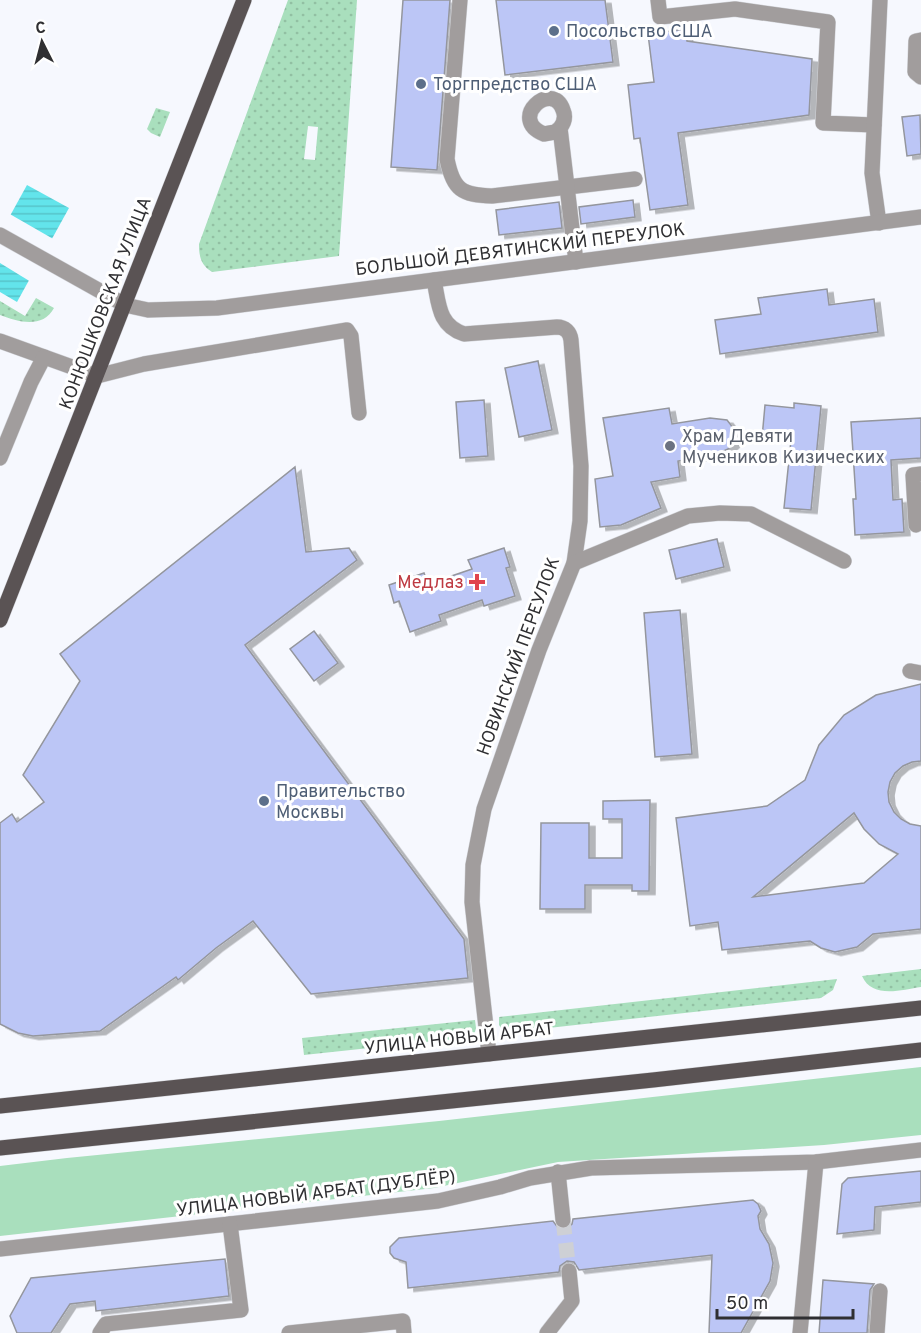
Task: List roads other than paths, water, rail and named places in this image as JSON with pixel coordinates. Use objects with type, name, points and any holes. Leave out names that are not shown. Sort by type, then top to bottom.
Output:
[{"type":"main road","name":"КОНЮШКОВСКАЯ УЛИЦА","points":[[0,620],[244,0]]},
{"type":"main road","name":"УЛИЦА НОВЫЙ АРБАТ","points":[[0,1106],[921,1008]]},
{"type":"main road","points":[[0,1148],[921,1050]]},
{"type":"main road","points":[[0,1095],[28,1103]]},
{"type":"street","points":[[460,0],[447,159],[451,177],[459,190],[474,195],[492,196],[634,179]]},
{"type":"street","points":[[658,0],[660,17],[735,9],[828,22],[823,123],[874,125]]},
{"type":"street","points":[[879,223],[872,173],[880,0]]},
{"type":"street","points":[[921,40],[916,41],[915,72],[921,77]]},
{"type":"street","points":[[560,128],[576,262]]},
{"type":"street","name":"БОЛЬШОЙ ДЕВЯТИНСКИЙ ПЕРЕУЛОК","points":[[0,235],[125,305],[148,310],[217,308],[921,217]]},
{"type":"street","name":"НОВИНСКИЙ ПЕРЕУЛОК","points":[[434,280],[443,319],[452,329],[464,334],[562,327],[570,336],[581,466],[580,520],[574,563],[538,650],[484,809],[473,865],[472,902],[489,1054]]},
{"type":"street","points":[[0,341],[97,376],[144,364],[347,330],[351,336],[359,413]]},
{"type":"street","points":[[0,458],[31,382],[45,357]]},
{"type":"street","points":[[916,525],[913,475],[921,474]]},
{"type":"street","points":[[574,563],[688,516],[720,513],[751,514],[844,561]]},
{"type":"street","name":"УЛИЦА НОВЫЙ АРБАТ (ДУБЛЁР)","points":[[0,1249],[438,1201],[558,1172],[591,1168],[816,1162],[921,1150]]},
{"type":"street","points":[[800,1333],[816,1162]]},
{"type":"street","points":[[558,1172],[563,1220]]},
{"type":"street","points":[[100,1333],[106,1324],[241,1310],[230,1224]]},
{"type":"street","points":[[556,1330],[572,1301],[569,1271]]},
{"type":"street","points":[[877,1333],[880,1291]]},
{"type":"street","points":[[289,1333],[403,1321],[404,1333]]},
{"type":"water","points":[[27,185],[69,208],[17,302],[0,292],[0,234]]},
{"type":"tunnel","points":[[563,1220],[569,1271]]},
{"type":"place","name":"Посольство США","points":[[554,31]]},
{"type":"place","name":"Торгпредство США","points":[[421,84]]},
{"type":"place","name":"Храм Девяти Мучеников Кизических","points":[[670,446]]},
{"type":"place","name":"Медлаз","points":[[477,582]]},
{"type":"place","name":"Правительство Москвы","points":[[264,801]]}]
